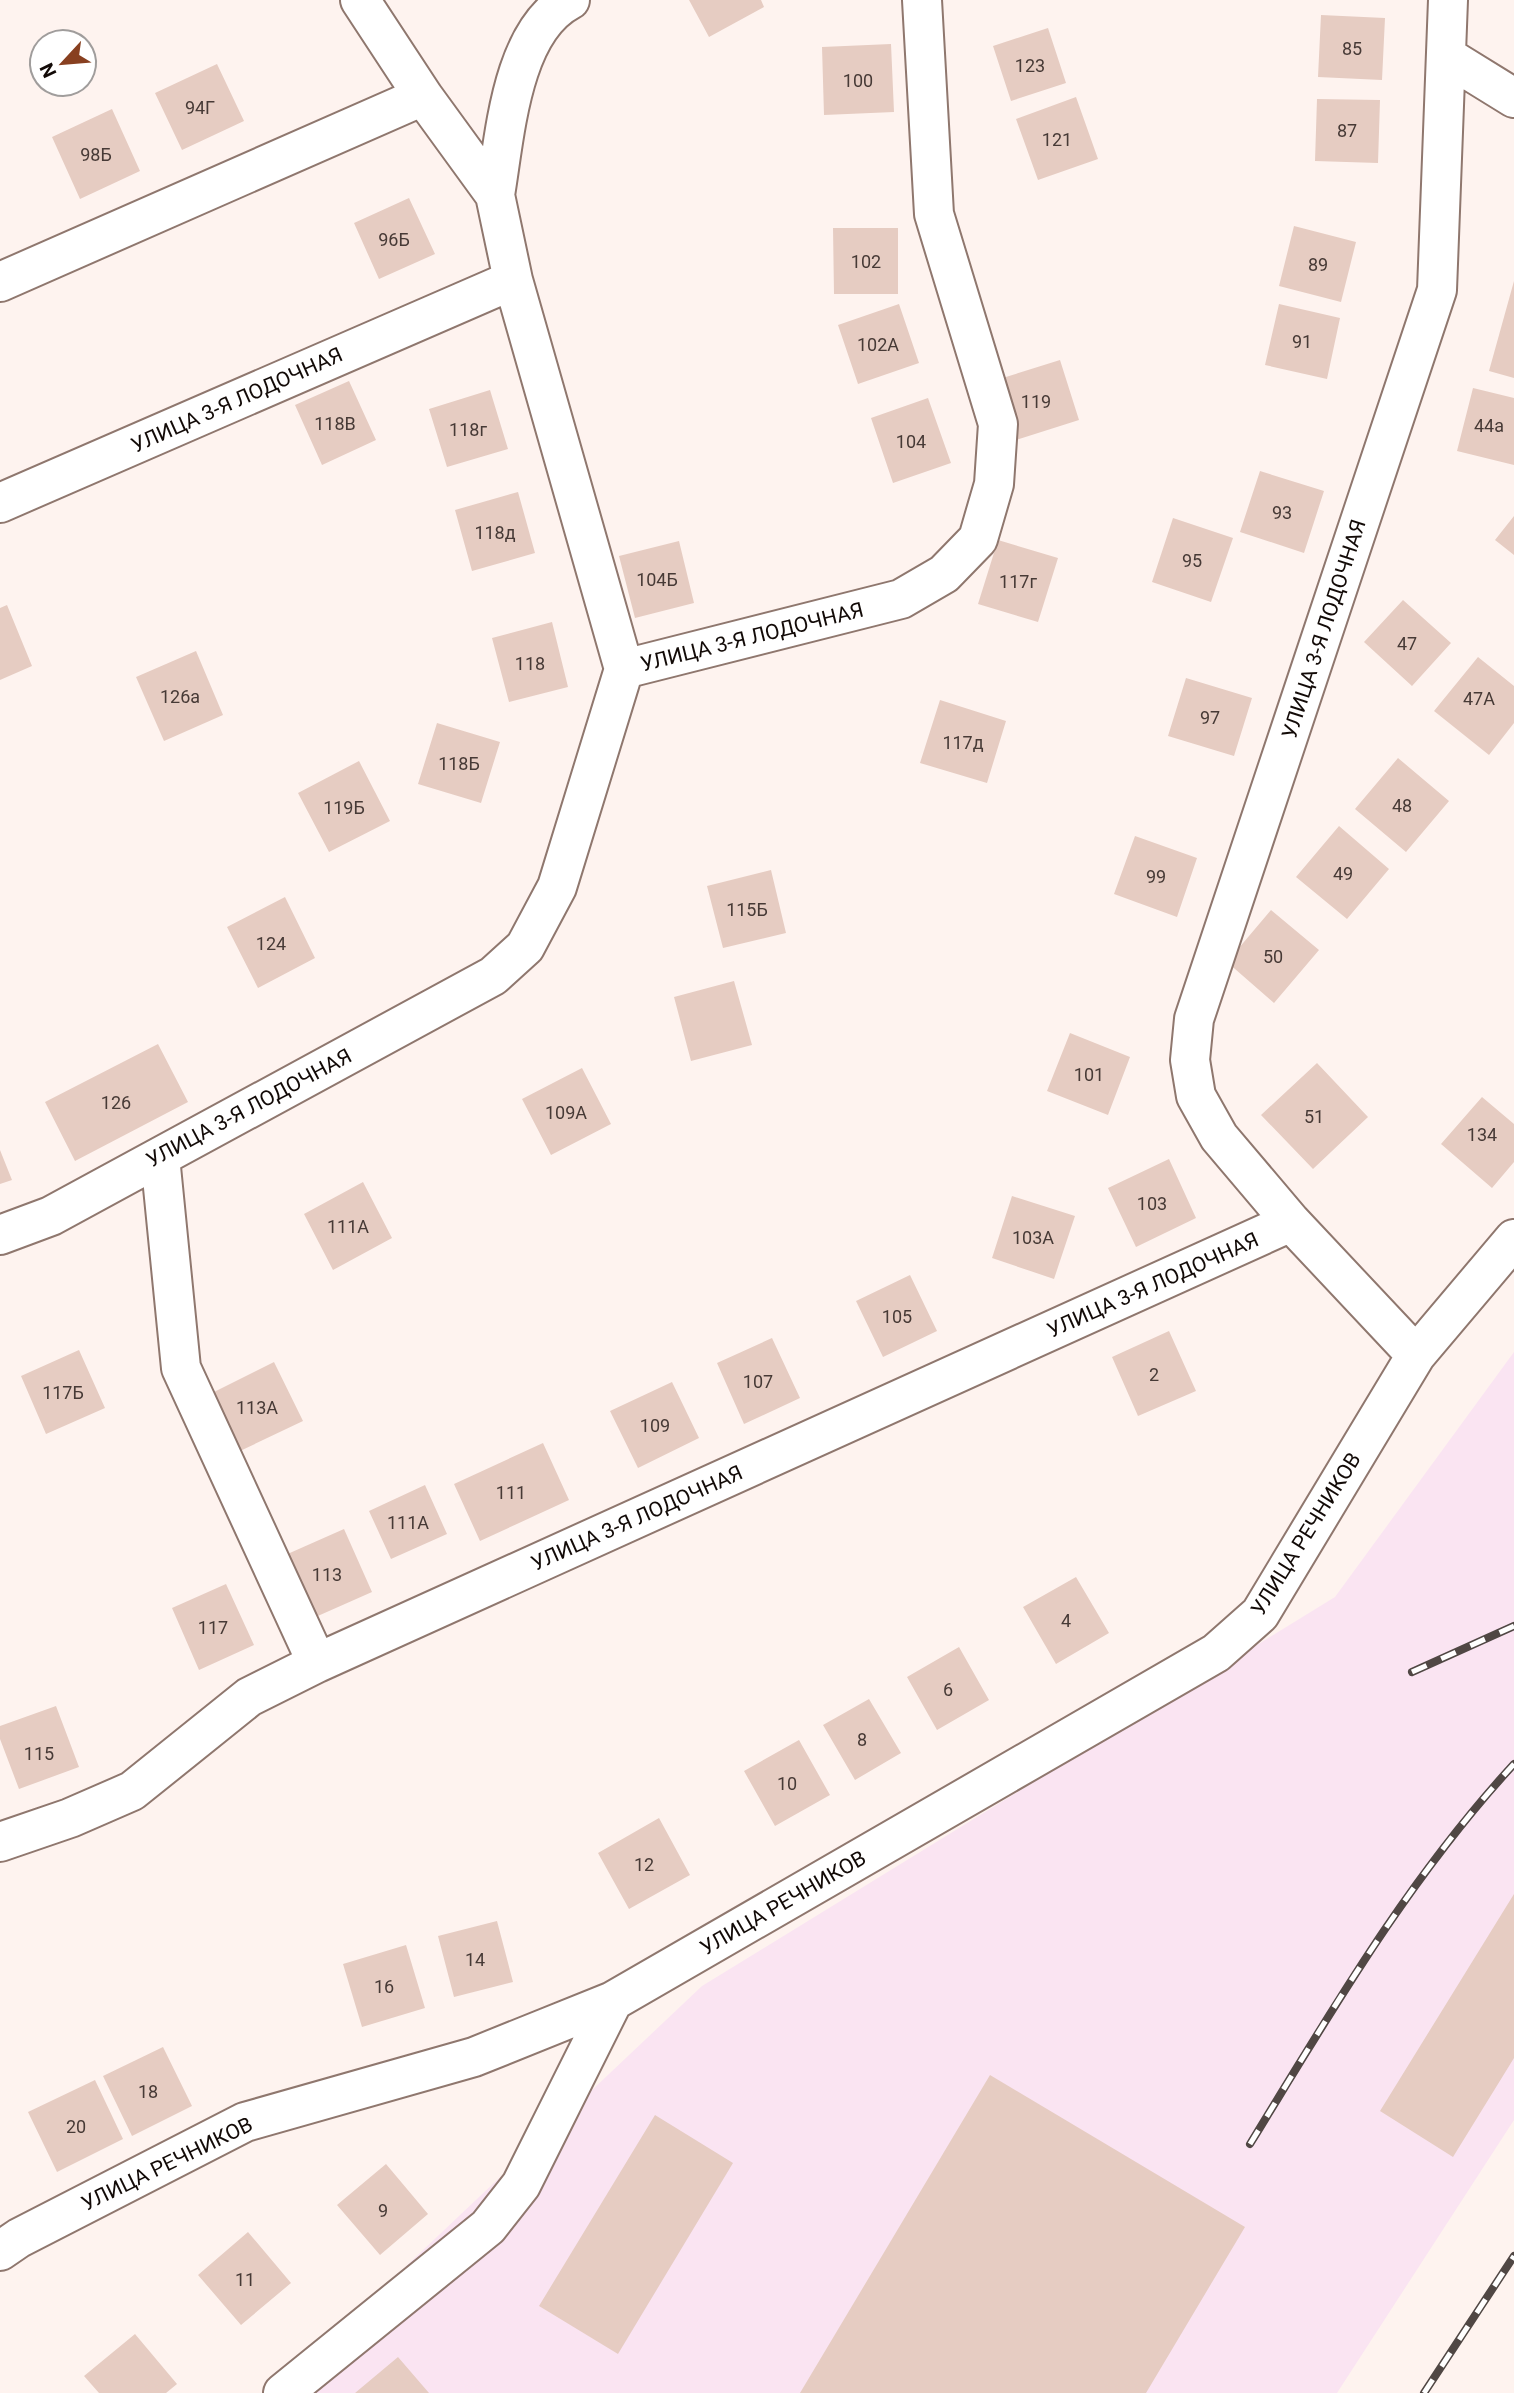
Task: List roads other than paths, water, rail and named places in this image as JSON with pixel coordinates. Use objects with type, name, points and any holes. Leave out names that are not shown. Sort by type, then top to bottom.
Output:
[{"type":"street","name":"УЛИЦА 3-Я ЛОДОЧНАЯ","points":[[360,0],[423,96],[495,195]]},
{"type":"street","name":"УЛИЦА 3-Я ЛОДОЧНАЯ","points":[[0,1235],[51,1216],[493,976],[525,947],[557,887],[624,669],[513,280],[495,195],[513,89],[532,43],[557,7],[570,0]]},
{"type":"street","name":"УЛИЦА 3-Я ЛОДОЧНАЯ","points":[[624,669],[901,599],[944,574],[978,539],[994,484],[998,424],[934,214],[922,0]]},
{"type":"street","name":"УЛИЦА 3-Я ЛОДОЧНАЯ","points":[[1416,1355],[1291,1222],[1219,1138],[1196,1096],[1189,1060],[1194,1019],[1437,290],[1448,0]]},
{"type":"street","points":[[1446,56],[1514,98]]},
{"type":"street","points":[[0,282],[423,96]]},
{"type":"street","name":"УЛИЦА 3-Я ЛОДОЧНАЯ","points":[[0,503],[513,280]]},
{"type":"street","points":[[160,1157],[181,1368],[317,1663]]},
{"type":"street","name":"УЛИЦА 3-Я ЛОДОЧНАЯ","points":[[0,1842],[70,1818],[132,1791],[249,1697],[317,1663],[1291,1222]]},
{"type":"street","name":"УЛИЦА РЕЧНИКОВ","points":[[0,2251],[19,2238],[245,2122],[474,2057],[613,2001],[1216,1653],[1260,1614],[1416,1355],[1514,1239]]},
{"type":"street","points":[[283,2393],[488,2227],[521,2185],[613,2001]]},
{"type":"railway","points":[[1412,1672],[1514,1626]]},
{"type":"railway","points":[[1250,2144],[1341,1996],[1405,1900],[1439,1853],[1514,1764]]},
{"type":"railway","points":[[1424,2393],[1514,2256]]}]
